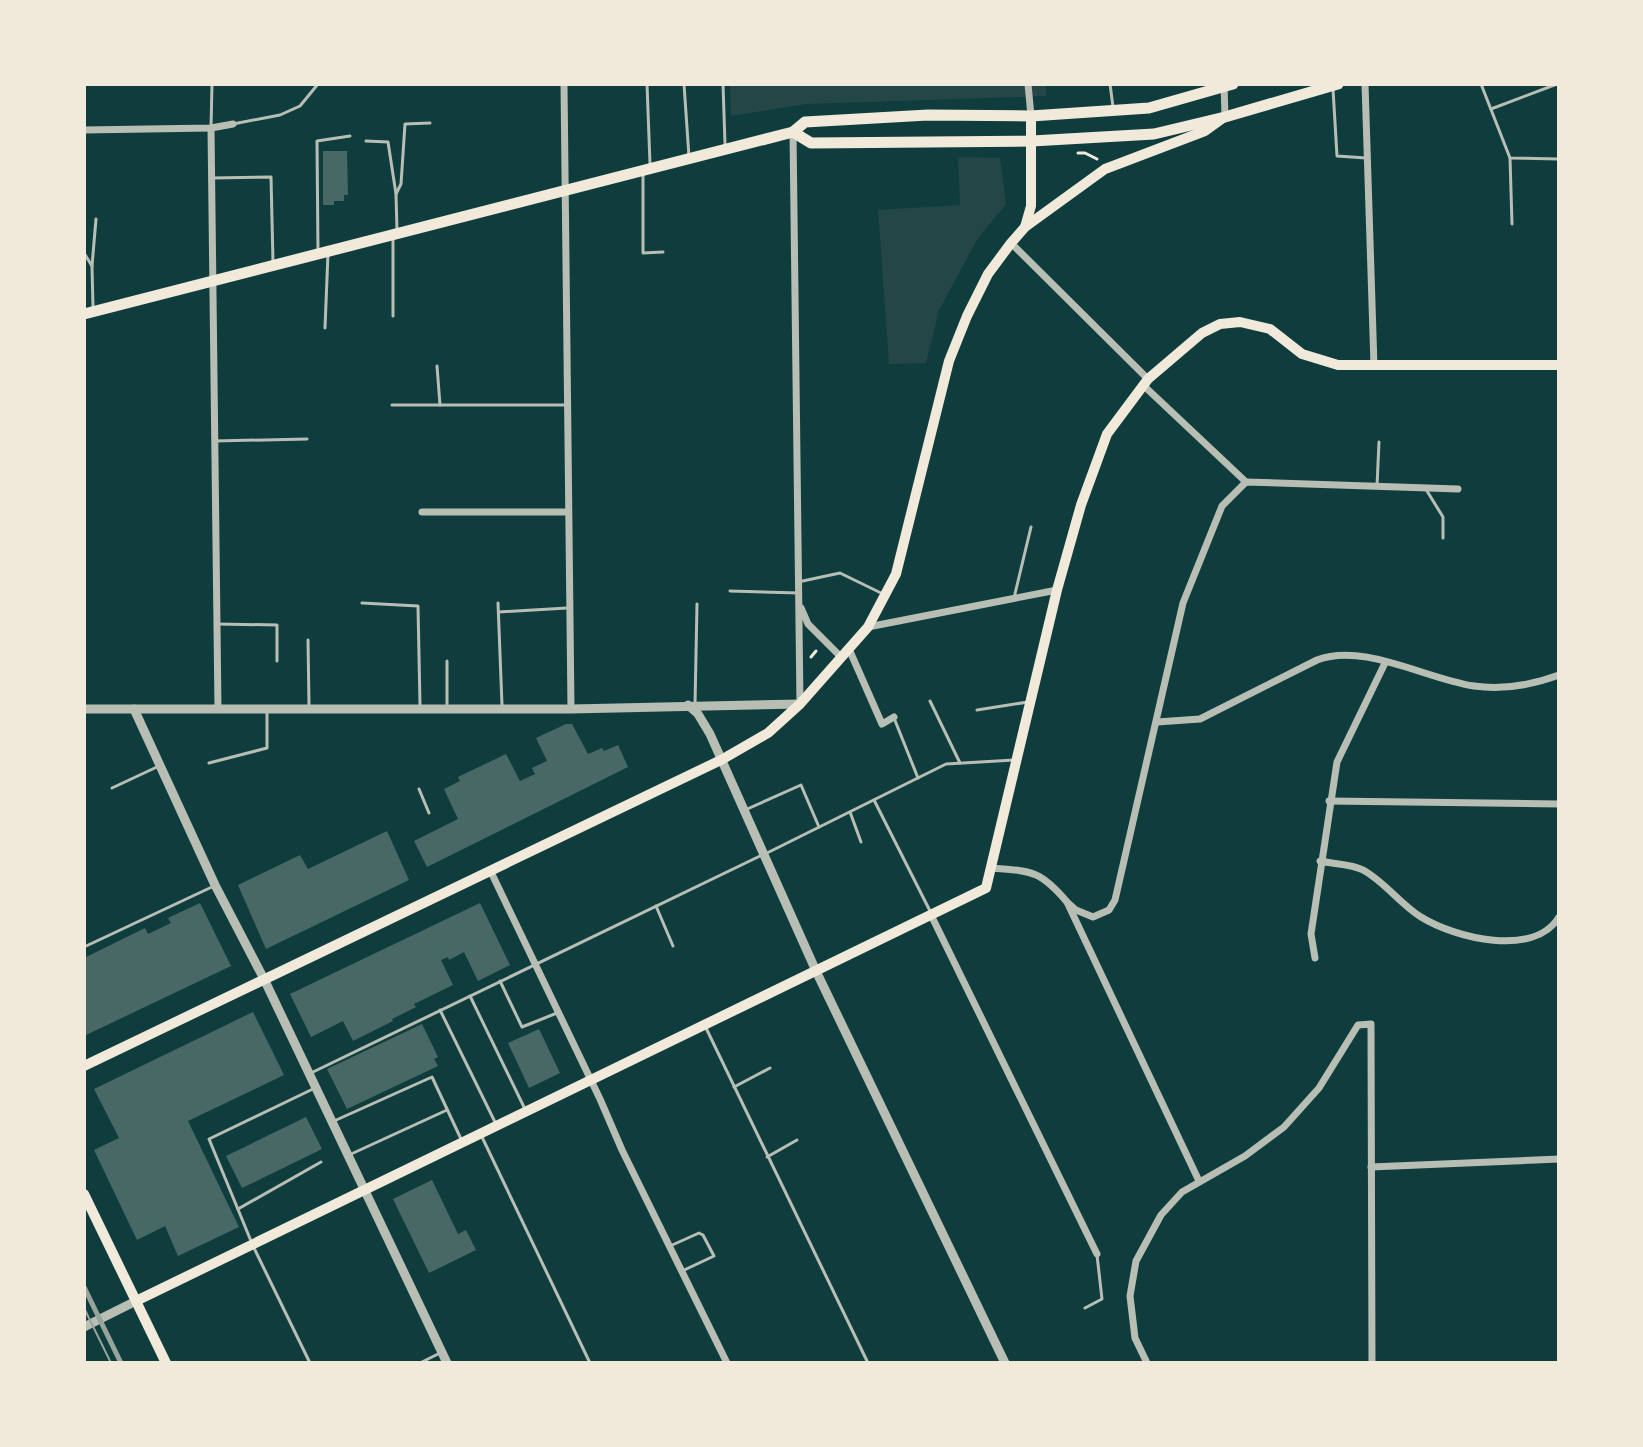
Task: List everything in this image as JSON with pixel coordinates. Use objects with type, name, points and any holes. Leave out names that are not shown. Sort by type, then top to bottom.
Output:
[{"type":"main road","points":[[89,313],[793,132],[805,122],[928,115],[1031,116],[1149,108],[1227,85]]},
{"type":"main road","points":[[793,132],[811,143],[1032,141],[1154,134],[1335,85]]},
{"type":"main road","points":[[1025,227],[1031,206],[1031,116]]},
{"type":"main road","points":[[84,1066],[721,760],[768,733],[800,704],[868,627],[896,574],[949,361],[988,274],[1025,227],[1105,169],[1205,131],[1225,117]]},
{"type":"main road","points":[[136,1301],[986,888],[1057,590],[1081,505],[1107,434],[1145,382],[1202,333],[1220,324],[1240,322],[1270,329],[1302,354],[1326,363],[1374,366],[1559,365]]},
{"type":"main road","points":[[84,1194],[166,1363]]},
{"type":"street","points":[[564,84],[571,709]]},
{"type":"street","points":[[1028,84],[1031,116]]},
{"type":"street","points":[[1365,84],[1374,366]]},
{"type":"street","points":[[1225,117],[1227,85]]},
{"type":"street","points":[[84,130],[211,128],[233,124]]},
{"type":"street","points":[[211,128],[218,709]]},
{"type":"street","points":[[84,709],[571,709],[800,704],[793,132]]},
{"type":"street","points":[[1011,243],[1246,482],[1458,489]]},
{"type":"street","points":[[991,868],[1035,873],[1049,880],[1076,910],[1093,917],[1104,913],[1112,905],[1183,603],[1222,506],[1246,482]]},
{"type":"street","points":[[422,512],[568,512]]},
{"type":"street","points":[[868,627],[1057,590]]},
{"type":"street","points":[[799,602],[808,624],[845,653],[882,724],[894,717]]},
{"type":"street","points":[[1157,722],[1200,719],[1326,657],[1357,654],[1477,687],[1517,686],[1559,675]]},
{"type":"street","points":[[1315,958],[1311,934],[1337,762],[1385,663]]},
{"type":"street","points":[[692,705],[745,810],[816,971],[1005,1363]]},
{"type":"street","points":[[134,709],[215,885],[265,981],[447,1363]]},
{"type":"street","points":[[1329,801],[1559,804]]},
{"type":"street","points":[[1320,861],[1362,869],[1422,918],[1476,937],[1504,941],[1530,937],[1553,926],[1559,917]]},
{"type":"street","points":[[490,870],[727,1363]]},
{"type":"street","points":[[1067,902],[1199,1181]]},
{"type":"street","points":[[931,915],[1097,1254]]},
{"type":"street","points":[[1147,1363],[1135,1338],[1130,1296],[1136,1261],[1161,1215],[1182,1192],[1245,1156],[1284,1127],[1319,1088],[1358,1025],[1371,1024],[1372,1363]]},
{"type":"street","points":[[1371,1167],[1559,1159]]},
{"type":"street","points":[[84,1327],[136,1301]]},
{"type":"lane","points":[[211,128],[212,84]]},
{"type":"lane","points":[[233,124],[280,115],[300,106],[318,84]]},
{"type":"lane","points":[[647,84],[643,253],[663,252]]},
{"type":"lane","points":[[684,84],[689,157]]},
{"type":"lane","points":[[723,84],[725,148]]},
{"type":"lane","points":[[1110,84],[1113,111]]},
{"type":"lane","points":[[1481,84],[1510,158],[1512,224]]},
{"type":"lane","points":[[1491,109],[1557,84]]},
{"type":"lane","points":[[1335,85],[1337,156],[1367,158]]},
{"type":"lane","points":[[396,194],[401,184],[405,124],[430,123]]},
{"type":"lane","points":[[325,328],[317,141],[350,136]]},
{"type":"lane","points":[[366,141],[388,142],[396,194],[393,316]]},
{"type":"lane","points":[[1510,158],[1559,159]]},
{"type":"lane","points":[[212,178],[271,177],[273,268]]},
{"type":"lane","points":[[89,313],[96,219]]},
{"type":"lane","points":[[84,253],[92,266]]},
{"type":"lane","points":[[437,366],[440,405]]},
{"type":"lane","points":[[392,405],[567,405]]},
{"type":"lane","points":[[215,441],[307,439]]},
{"type":"lane","points":[[1377,486],[1379,442]]},
{"type":"lane","points":[[1426,488],[1443,517],[1443,538]]},
{"type":"lane","points":[[1014,598],[1031,527]]},
{"type":"lane","points":[[798,582],[840,573],[885,595]]},
{"type":"lane","points":[[730,591],[799,593]]},
{"type":"lane","points":[[362,603],[418,606],[420,709]]},
{"type":"lane","points":[[498,603],[502,709]]},
{"type":"lane","points":[[692,705],[697,604]]},
{"type":"lane","points":[[499,612],[569,608]]},
{"type":"lane","points":[[217,624],[277,625],[277,661]]},
{"type":"lane","points":[[308,640],[310,709]]},
{"type":"lane","points":[[447,661],[447,709]]},
{"type":"lane","points":[[930,701],[960,763]]},
{"type":"lane","points":[[977,710],[1032,702]]},
{"type":"lane","points":[[209,763],[267,748],[266,709]]},
{"type":"lane","points":[[894,717],[918,778]]},
{"type":"lane","points":[[308,1074],[946,764],[1018,760]]},
{"type":"lane","points":[[112,788],[160,765]]},
{"type":"lane","points":[[745,810],[801,785],[819,827]]},
{"type":"lane","points":[[419,789],[429,813]]},
{"type":"lane","points":[[874,800],[931,915]]},
{"type":"lane","points":[[850,812],[861,842]]},
{"type":"lane","points":[[84,947],[215,885]]},
{"type":"lane","points":[[656,906],[673,946]]},
{"type":"lane","points":[[500,981],[522,1027],[558,1012]]},
{"type":"lane","points":[[470,996],[526,1112]]},
{"type":"lane","points":[[440,1010],[497,1126]]},
{"type":"lane","points":[[705,1025],[868,1363]]},
{"type":"lane","points":[[734,1087],[770,1068]]},
{"type":"lane","points":[[331,1122],[432,1077],[462,1143]]},
{"type":"lane","points":[[310,1363],[252,1245],[209,1139],[315,1088]]},
{"type":"lane","points":[[347,1156],[447,1110]]},
{"type":"lane","points":[[481,1134],[590,1363]]},
{"type":"lane","points":[[767,1157],[797,1140]]},
{"type":"lane","points":[[238,1209],[321,1162]]},
{"type":"lane","points":[[670,1247],[699,1233],[714,1256],[682,1271]]},
{"type":"lane","points":[[1085,1308],[1102,1299],[1097,1254]]},
{"type":"lane","points":[[420,1363],[442,1353]]},
{"type":"path","points":[[1068,153],[1085,153],[1095,157],[1102,165]]},
{"type":"shaded area","points":[[730,84],[1046,84],[1046,96],[806,104],[731,116]]},
{"type":"shaded area","points":[[958,157],[1000,158],[1006,204],[978,238],[939,310],[926,363],[889,364],[878,210],[960,205]]},
{"type":"building","points":[[323,151],[347,151],[348,195],[344,195],[344,201],[334,201],[334,205],[323,205]]},
{"type":"building","points":[[572,724],[588,754],[618,745],[628,767],[427,867],[414,841],[458,819],[444,789],[460,781],[458,777],[506,754],[520,781],[535,774],[532,768],[547,761],[536,738]]},
{"type":"building","points":[[387,831],[409,880],[266,949],[238,885],[300,855],[308,869]]},
{"type":"building","points":[[200,903],[231,966],[84,1036],[84,958],[145,928],[148,934],[171,923],[168,918]]},
{"type":"building","points":[[480,903],[510,965],[478,981],[464,952],[449,960],[448,957],[441,960],[453,985],[414,1004],[416,1007],[393,1021],[353,1041],[343,1021],[311,1037],[290,994]]},
{"type":"building","points":[[253,1012],[284,1075],[188,1121],[239,1227],[178,1256],[165,1226],[137,1240],[94,1150],[119,1138],[94,1089]]},
{"type":"building","points":[[422,1024],[438,1057],[434,1059],[438,1066],[347,1109],[327,1069]]},
{"type":"building","points":[[539,1029],[560,1073],[529,1088],[508,1043]]},
{"type":"building","points":[[306,1117],[322,1149],[242,1188],[226,1156]]},
{"type":"building","points":[[432,1180],[458,1234],[466,1230],[476,1250],[429,1273],[393,1199]]},
{"type":"tram line","points":[[84,1308],[111,1363]]},
{"type":"railway","points":[[84,1287],[121,1363]]}]
